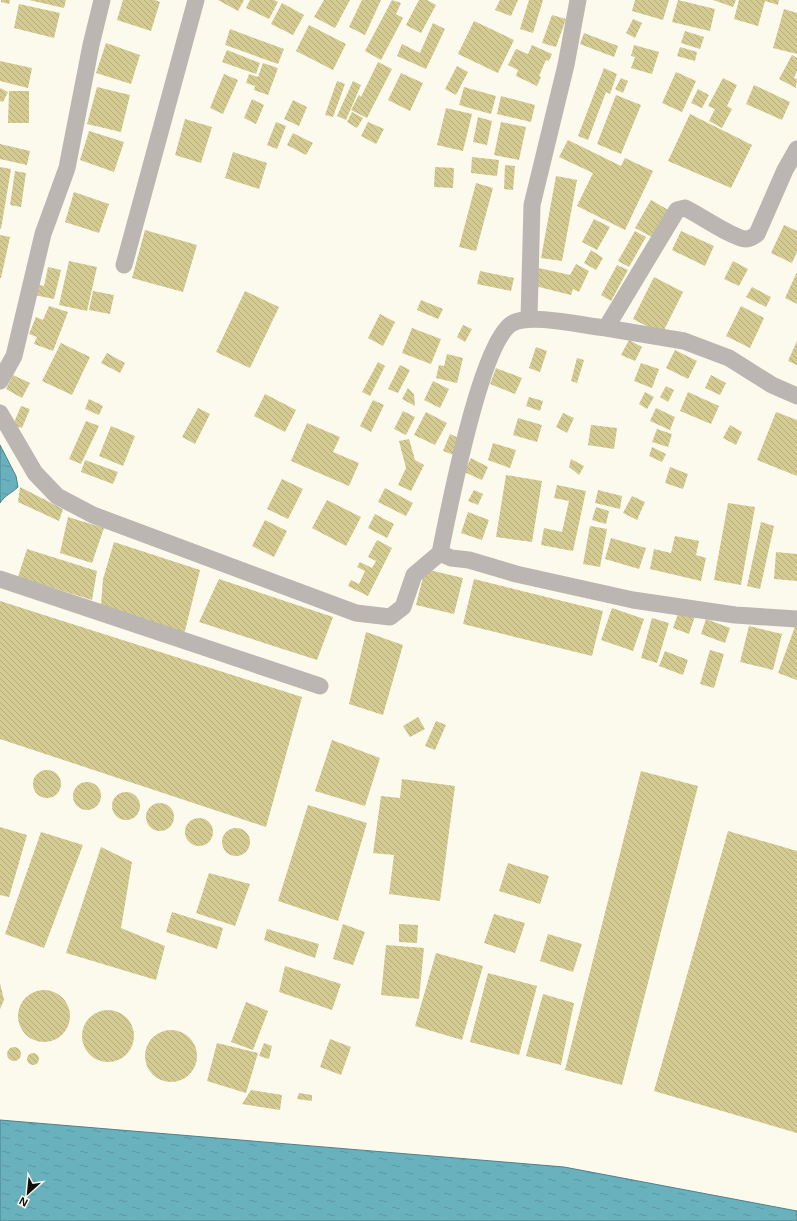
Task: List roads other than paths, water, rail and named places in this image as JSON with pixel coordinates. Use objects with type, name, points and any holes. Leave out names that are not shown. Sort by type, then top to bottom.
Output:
[{"type":"street","points":[[0,381],[14,356],[43,234],[67,168],[91,45],[102,0]]},
{"type":"street","points":[[124,266],[196,0]]},
{"type":"street","points":[[529,318],[532,205],[566,65],[578,0]]},
{"type":"street","points":[[606,328],[677,210],[685,208],[737,236],[746,239],[753,237],[757,234],[784,170],[797,149]]},
{"type":"street","points":[[0,413],[35,473],[57,496],[93,516],[222,562],[356,613],[390,617],[403,607],[414,575],[440,553],[457,472],[484,373],[499,337],[512,323],[529,318],[606,328],[684,341],[729,358],[772,385],[797,396]]},
{"type":"street","points":[[440,553],[451,558],[469,560],[516,574],[633,600],[735,615],[797,619]]},
{"type":"street","points":[[0,579],[320,686]]},
{"type":"water","points":[[0,445],[16,476],[18,487],[0,503]]},
{"type":"water","points":[[0,1120],[564,1167],[797,1211],[797,1221],[0,1221]]}]
